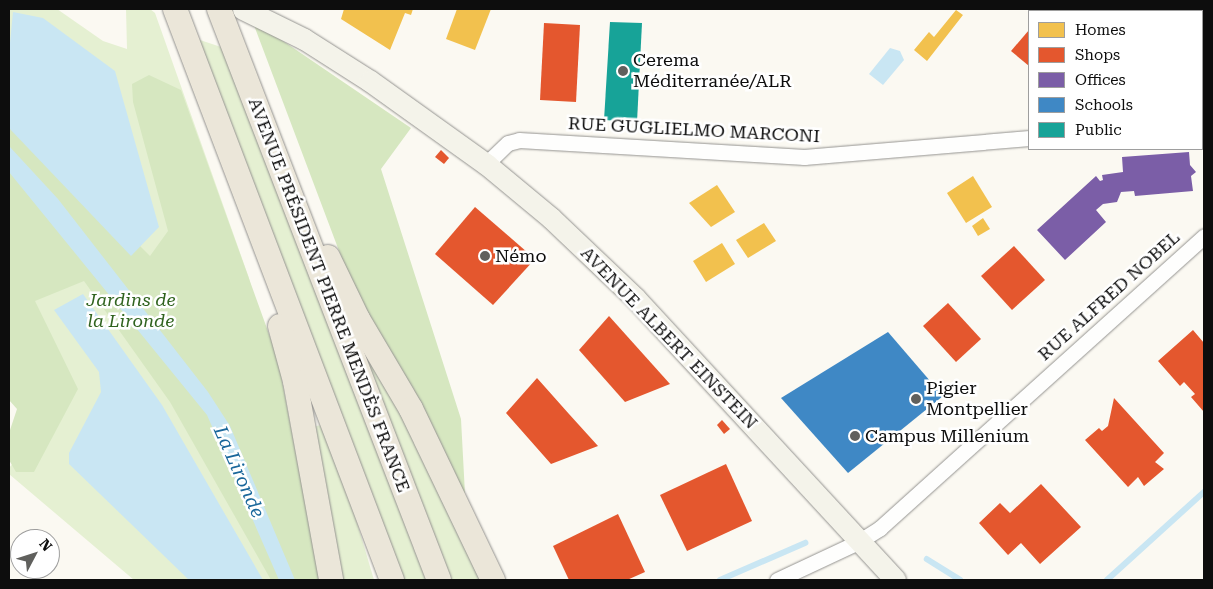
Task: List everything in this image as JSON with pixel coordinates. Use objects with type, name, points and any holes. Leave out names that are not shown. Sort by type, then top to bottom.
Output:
[{"type":"main road","points":[[175,9],[392,580]]},
{"type":"main road","name":"AVENUE PRÉSIDENT PIERRE MENDÈS FRANCE","points":[[219,9],[304,234],[439,580]]},
{"type":"main road","name":"AVENUE ALBERT EINSTEIN","points":[[253,11],[304,38],[353,70],[486,164],[551,218],[636,299],[895,580]]},
{"type":"main road","points":[[304,234],[322,245],[358,319],[411,409],[493,580]]},
{"type":"main road","points":[[285,301],[278,315],[295,381],[331,580]]},
{"type":"street","name":"RUE GUGLIELMO MARCONI","points":[[486,164],[508,142],[519,140],[804,156],[1028,138]]},
{"type":"street","name":"RUE ALFRED NOBEL","points":[[777,580],[858,542],[893,517],[1204,236]]},
{"type":"green space","name":"Jardins de la Lironde","points":[[9,9],[57,9],[103,41],[127,49],[126,9],[150,9],[155,13],[249,278],[320,580],[134,580],[9,474],[9,468],[57,411],[9,361]]},
{"type":"green space","points":[[252,20],[411,128],[381,169],[461,419],[465,494],[353,288]]},
{"type":"green space","points":[[197,39],[224,48],[426,580],[403,580]]},
{"type":"green space","points":[[149,75],[181,90],[278,359],[320,580],[271,580],[170,402],[84,281],[35,301],[78,389],[34,472],[16,472],[9,460],[9,433],[17,409],[9,400],[9,115],[150,256],[168,231],[133,102],[132,84]]},
{"type":"green space","points":[[363,345],[399,406],[485,580],[449,580],[359,347]]},
{"type":"green space","points":[[321,425],[356,519],[374,580],[340,580],[312,427]]},
{"type":"water","points":[[13,12],[43,18],[115,71],[159,227],[131,256],[9,128],[9,53]]},
{"type":"water","points":[[890,48],[900,51],[904,60],[883,85],[869,74]]},
{"type":"water","points":[[9,146],[58,199],[208,392],[230,426],[295,580],[279,580],[207,415],[9,172]]},
{"type":"water","points":[[83,294],[162,405],[263,580],[189,580],[69,464],[69,453],[101,392],[99,372],[54,310]]},
{"type":"building: Homes","points":[[344,9],[413,9],[411,15],[405,13],[390,50],[341,19]]},
{"type":"building: Homes","points":[[457,9],[491,9],[475,50],[446,39]]},
{"type":"building: Homes","points":[[956,10],[963,15],[927,61],[914,50],[929,32],[934,37]]},
{"type":"building: Homes","points":[[973,176],[992,207],[966,223],[947,193]]},
{"type":"building: Homes","points":[[717,185],[735,212],[711,227],[689,203]]},
{"type":"building: Homes","points":[[983,218],[990,229],[978,236],[972,226]]},
{"type":"building: Homes","points":[[764,223],[776,241],[748,258],[736,240]]},
{"type":"building: Homes","points":[[722,243],[735,264],[706,282],[693,261]]},
{"type":"building: Shops","points":[[1048,9],[1080,9],[1063,10]]},
{"type":"building: Shops","points":[[1198,9],[1200,10],[1167,10]]},
{"type":"building: Shops","points":[[1203,13],[1204,14],[1203,59]]},
{"type":"building: Shops","points":[[544,23],[580,25],[576,102],[540,100]]},
{"type":"building: Shops","points":[[1028,31],[1028,65],[1011,51]]},
{"type":"building: Shops","points":[[441,150],[449,158],[444,164],[435,157]]},
{"type":"building: Shops","name":"Némo","points":[[475,207],[535,259],[493,305],[435,254]]},
{"type":"building: Shops","points":[[1014,246],[1045,280],[1012,310],[981,276]]},
{"type":"building: Shops","points":[[948,303],[981,339],[956,362],[923,326]]},
{"type":"building: Shops","points":[[609,316],[670,384],[625,402],[579,350]]},
{"type":"building: Shops","points":[[1193,330],[1204,343],[1204,412],[1191,397],[1195,394],[1184,382],[1180,386],[1158,361]]},
{"type":"building: Shops","points":[[537,378],[598,446],[551,464],[506,413]]},
{"type":"building: Shops","points":[[1114,398],[1164,453],[1155,462],[1164,469],[1144,486],[1138,477],[1128,487],[1085,440],[1099,428],[1102,431],[1108,426]]},
{"type":"building: Shops","points":[[722,420],[730,429],[724,434],[717,425]]},
{"type":"building: Shops","points":[[726,464],[752,521],[687,551],[660,495]]},
{"type":"building: Shops","points":[[1041,484],[1081,527],[1040,564],[1021,543],[1008,555],[979,523],[1000,503],[1010,513]]},
{"type":"building: Shops","points":[[618,514],[645,572],[627,580],[569,580],[553,546]]},
{"type":"building: Offices","points":[[1189,152],[1190,165],[1196,172],[1191,176],[1193,191],[1135,196],[1134,191],[1121,192],[1117,202],[1103,204],[1096,210],[1106,222],[1065,260],[1037,230],[1096,176],[1100,181],[1103,180],[1102,175],[1123,172],[1122,157]]},
{"type":"building: Schools","name":"Campus Millenium","points":[[888,332],[943,396],[848,473],[781,398]]},
{"type":"building: Public","name":"Cerema Méditerranée/ALR","points":[[610,22],[642,23],[637,122],[604,120]]},
{"type":"waterway","name":"La Lironde","points":[[1107,580],[1204,492]]},
{"type":"waterway","name":"La Lironde","points":[[720,580],[805,543]]},
{"type":"waterway","name":"La Lironde","points":[[927,559],[960,580]]},
{"type":"place","name":"Cerema Méditerranée/ALR","points":[[623,71]]},
{"type":"place","name":"Némo","points":[[485,256]]},
{"type":"place","name":"Pigier Montpellier","points":[[916,399]]},
{"type":"place","name":"Campus Millenium","points":[[855,436]]}]
